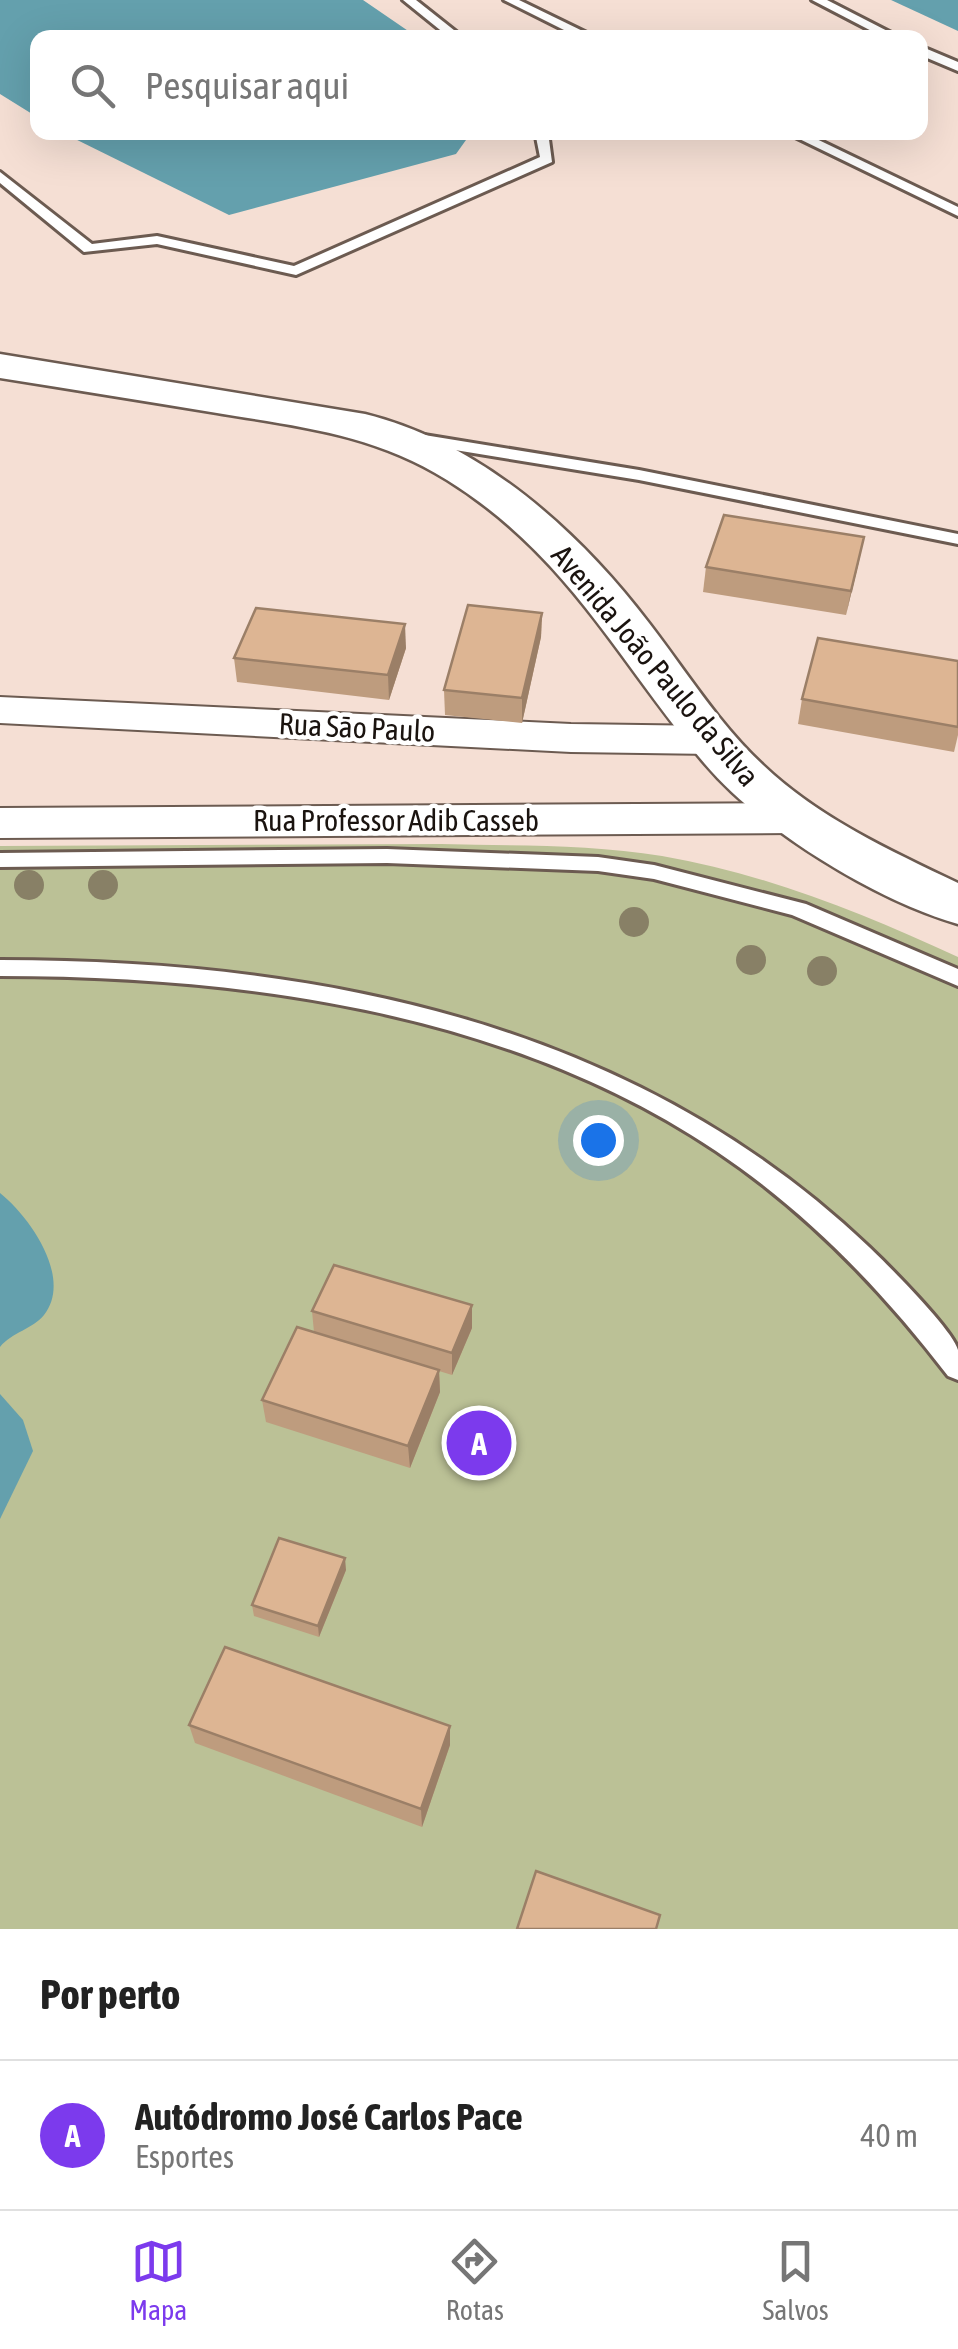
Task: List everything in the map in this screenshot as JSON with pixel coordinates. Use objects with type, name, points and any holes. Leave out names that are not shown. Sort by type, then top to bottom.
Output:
[{"type":"street","name":"Avenida João Paulo da Silva","points":[[0,366],[302,414],[394,435],[473,479],[535,525],[599,590],[741,773],[793,818],[958,905]]},
{"type":"street","name":"Rua Sāo Paulo","points":[[0,710],[572,738],[713,740]]},
{"type":"street","name":"Rua Professor Adib Casseb","points":[[0,823],[793,818]]},
{"type":"lane","points":[[409,0],[448,30]]},
{"type":"lane","points":[[510,0],[574,30]]},
{"type":"lane","points":[[818,0],[879,30]]},
{"type":"lane","points":[[928,54],[958,67]]},
{"type":"lane","points":[[0,176],[89,248],[157,240],[296,271],[547,159],[543,140]]},
{"type":"lane","points":[[808,140],[958,212]]},
{"type":"lane","points":[[394,435],[639,475],[958,539]]},
{"type":"lane","points":[[0,860],[387,856],[598,864],[654,872],[798,910],[958,978]]},
{"type":"lane","points":[[0,968],[180,972],[316,992],[531,1048],[686,1120],[817,1212],[924,1321],[958,1368]]},
{"type":"green space","points":[[441,844],[607,849],[701,864],[813,897],[958,957],[958,1929],[0,1929],[0,846]]},
{"type":"water","points":[[0,0],[363,0],[407,30],[30,30],[30,113],[0,94]]},
{"type":"water","points":[[891,0],[958,0],[958,31]]},
{"type":"water","points":[[77,140],[466,140],[456,154],[229,215]]},
{"type":"water","points":[[0,1193],[35,1232],[51,1266],[54,1284],[52,1300],[44,1315],[0,1347]]},
{"type":"water","points":[[0,1394],[23,1420],[33,1451],[0,1519]]},
{"type":"building","points":[[724,515],[864,537],[851,591],[706,567]]},
{"type":"building","points":[[468,605],[542,613],[522,698],[444,690]]},
{"type":"building","points":[[256,608],[405,624],[388,675],[234,658]]},
{"type":"building","points":[[818,638],[958,661],[958,727],[802,699]]},
{"type":"building","points":[[334,1265],[472,1305],[452,1353],[312,1311]]},
{"type":"building","points":[[297,1327],[439,1370],[408,1446],[262,1400]]},
{"type":"building","points":[[279,1538],[345,1558],[318,1626],[252,1605]]},
{"type":"building","points":[[225,1647],[450,1726],[421,1809],[189,1725]]},
{"type":"building","points":[[536,1871],[660,1915],[656,1929],[517,1929]]},
{"type":"place","name":"Autódromo José Carlos Pace","points":[[479,1443]]}]
